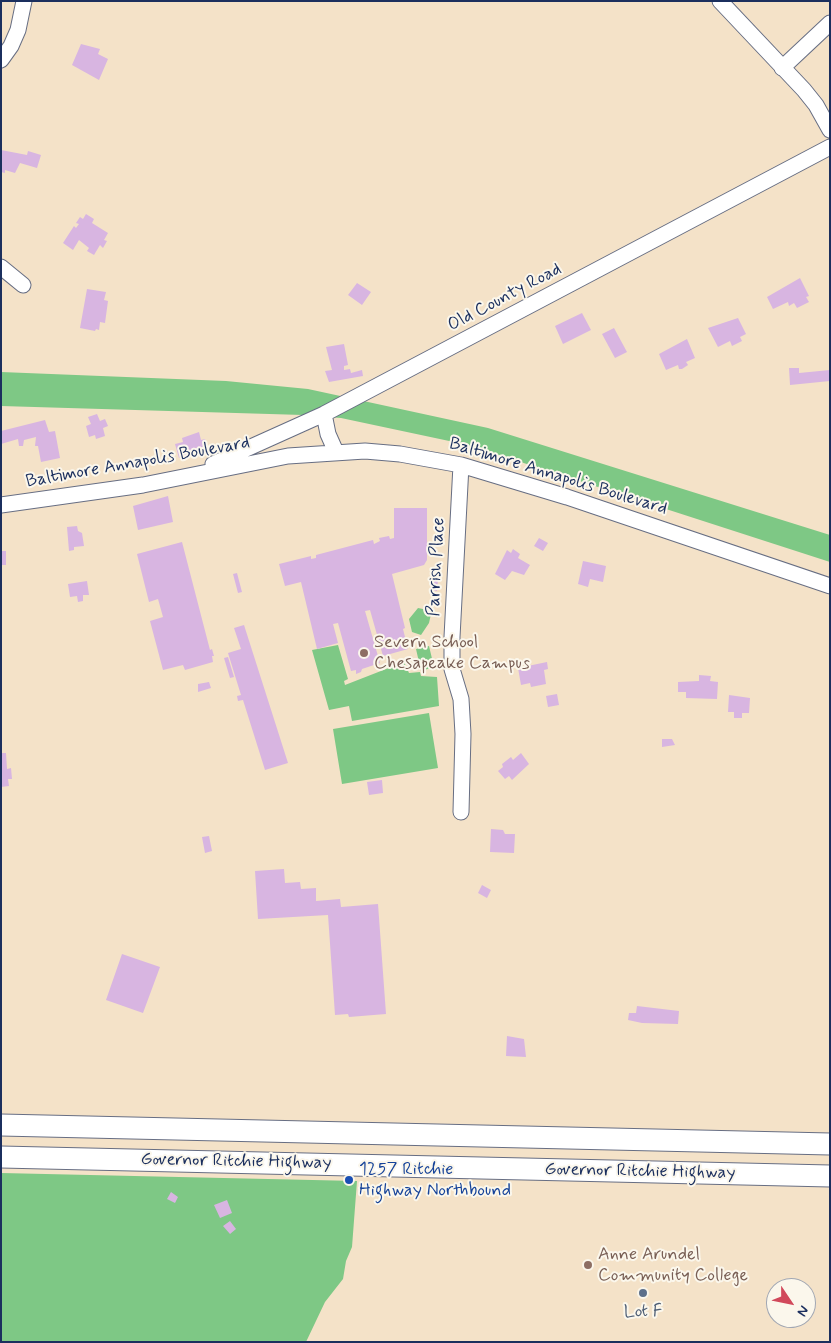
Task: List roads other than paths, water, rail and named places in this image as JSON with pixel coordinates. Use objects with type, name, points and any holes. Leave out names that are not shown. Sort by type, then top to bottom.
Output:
[{"type":"highway","name":"Governor Ritchie Highway","points":[[1,1125],[830,1144]]},
{"type":"highway","name":"Governor Ritchie Highway","points":[[1,1157],[830,1176]]},
{"type":"street","points":[[1,60],[11,46],[18,30],[24,1]]},
{"type":"street","points":[[720,1],[816,105],[830,130]]},
{"type":"street","points":[[782,68],[830,23]]},
{"type":"street","name":"Old County Road","points":[[194,474],[324,414],[830,147]]},
{"type":"street","points":[[1,266],[23,285]]},
{"type":"street","points":[[324,414],[328,434],[336,452]]},
{"type":"street","name":"Baltimore Annapolis Boulevard","points":[[1,504],[96,492],[288,456],[336,452],[400,454],[461,464],[604,509],[830,586]]},
{"type":"street","name":"Parrish Place","points":[[461,464],[452,637],[452,669],[461,699],[463,734],[461,812]]},
{"type":"place","name":"Severn School Chesapeake Campus","points":[[364,653]]},
{"type":"place","name":"1257 Ritchie Highway Northbound","points":[[349,1180]]},
{"type":"place","name":"Anne Arundel Community College","points":[[588,1265]]},
{"type":"place","name":"Lot F","points":[[643,1293]]}]
